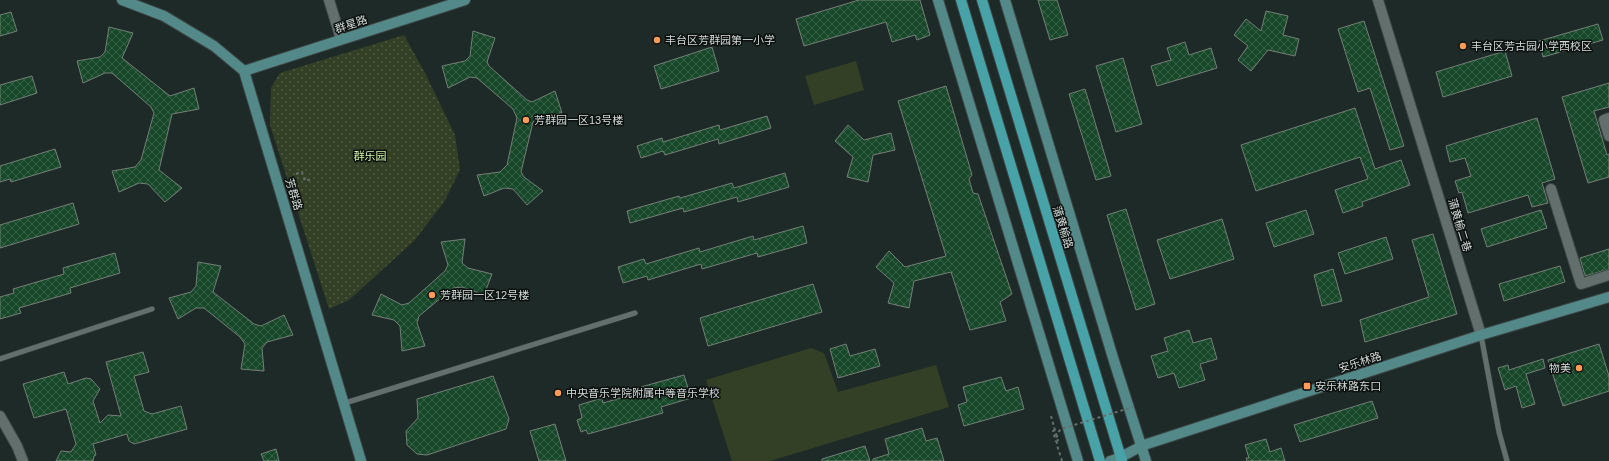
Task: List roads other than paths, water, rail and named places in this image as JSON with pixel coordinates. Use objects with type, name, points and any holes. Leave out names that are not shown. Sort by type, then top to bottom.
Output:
[{"type":"main road","points":[[961,0],[1100,461]]},
{"type":"main road","name":"蒲黄榆路","points":[[982,0],[1120,460]]},
{"type":"street","points":[[122,0],[164,16],[214,46],[244,72]]},
{"type":"street","points":[[329,0],[341,39]]},
{"type":"street","name":"群星路","points":[[244,72],[341,39],[465,0]]},
{"type":"street","points":[[938,0],[1078,461]]},
{"type":"street","points":[[1005,0],[1109,346],[1146,461]]},
{"type":"street","name":"蒲黄榆二巷","points":[[1378,0],[1481,335]]},
{"type":"street","name":"芳群路","points":[[244,72],[345,403],[361,461]]},
{"type":"street","points":[[1609,118],[1604,120],[1609,136]]},
{"type":"street","points":[[1551,189],[1581,284],[1609,275]]},
{"type":"street","name":"安乐林路","points":[[1110,461],[1120,460],[1141,446],[1481,335],[1609,297]]},
{"type":"street","points":[[0,416],[17,446],[23,461]]},
{"type":"lane","points":[[0,359],[152,310]]},
{"type":"lane","points":[[345,403],[635,313]]},
{"type":"lane","name":"蒲黄榆二巷","points":[[1481,335],[1499,432],[1507,461]]},
{"type":"place","name":"丰台区芳群园第一小学","points":[[657,40]]},
{"type":"place","name":"丰台区芳古园小学西校区","points":[[1463,46]]},
{"type":"place","name":"芳群园一区13号楼","points":[[526,120]]},
{"type":"place","name":"芳群园一区12号楼","points":[[432,295]]},
{"type":"place","name":"物美","points":[[1579,368]]},
{"type":"place","name":"安乐林路东口","points":[[1307,386]]},
{"type":"place","name":"中央音乐学院附属中等音乐学校","points":[[558,393]]},
{"type":"park label","name":"群乐园","points":[[370,156]]}]
